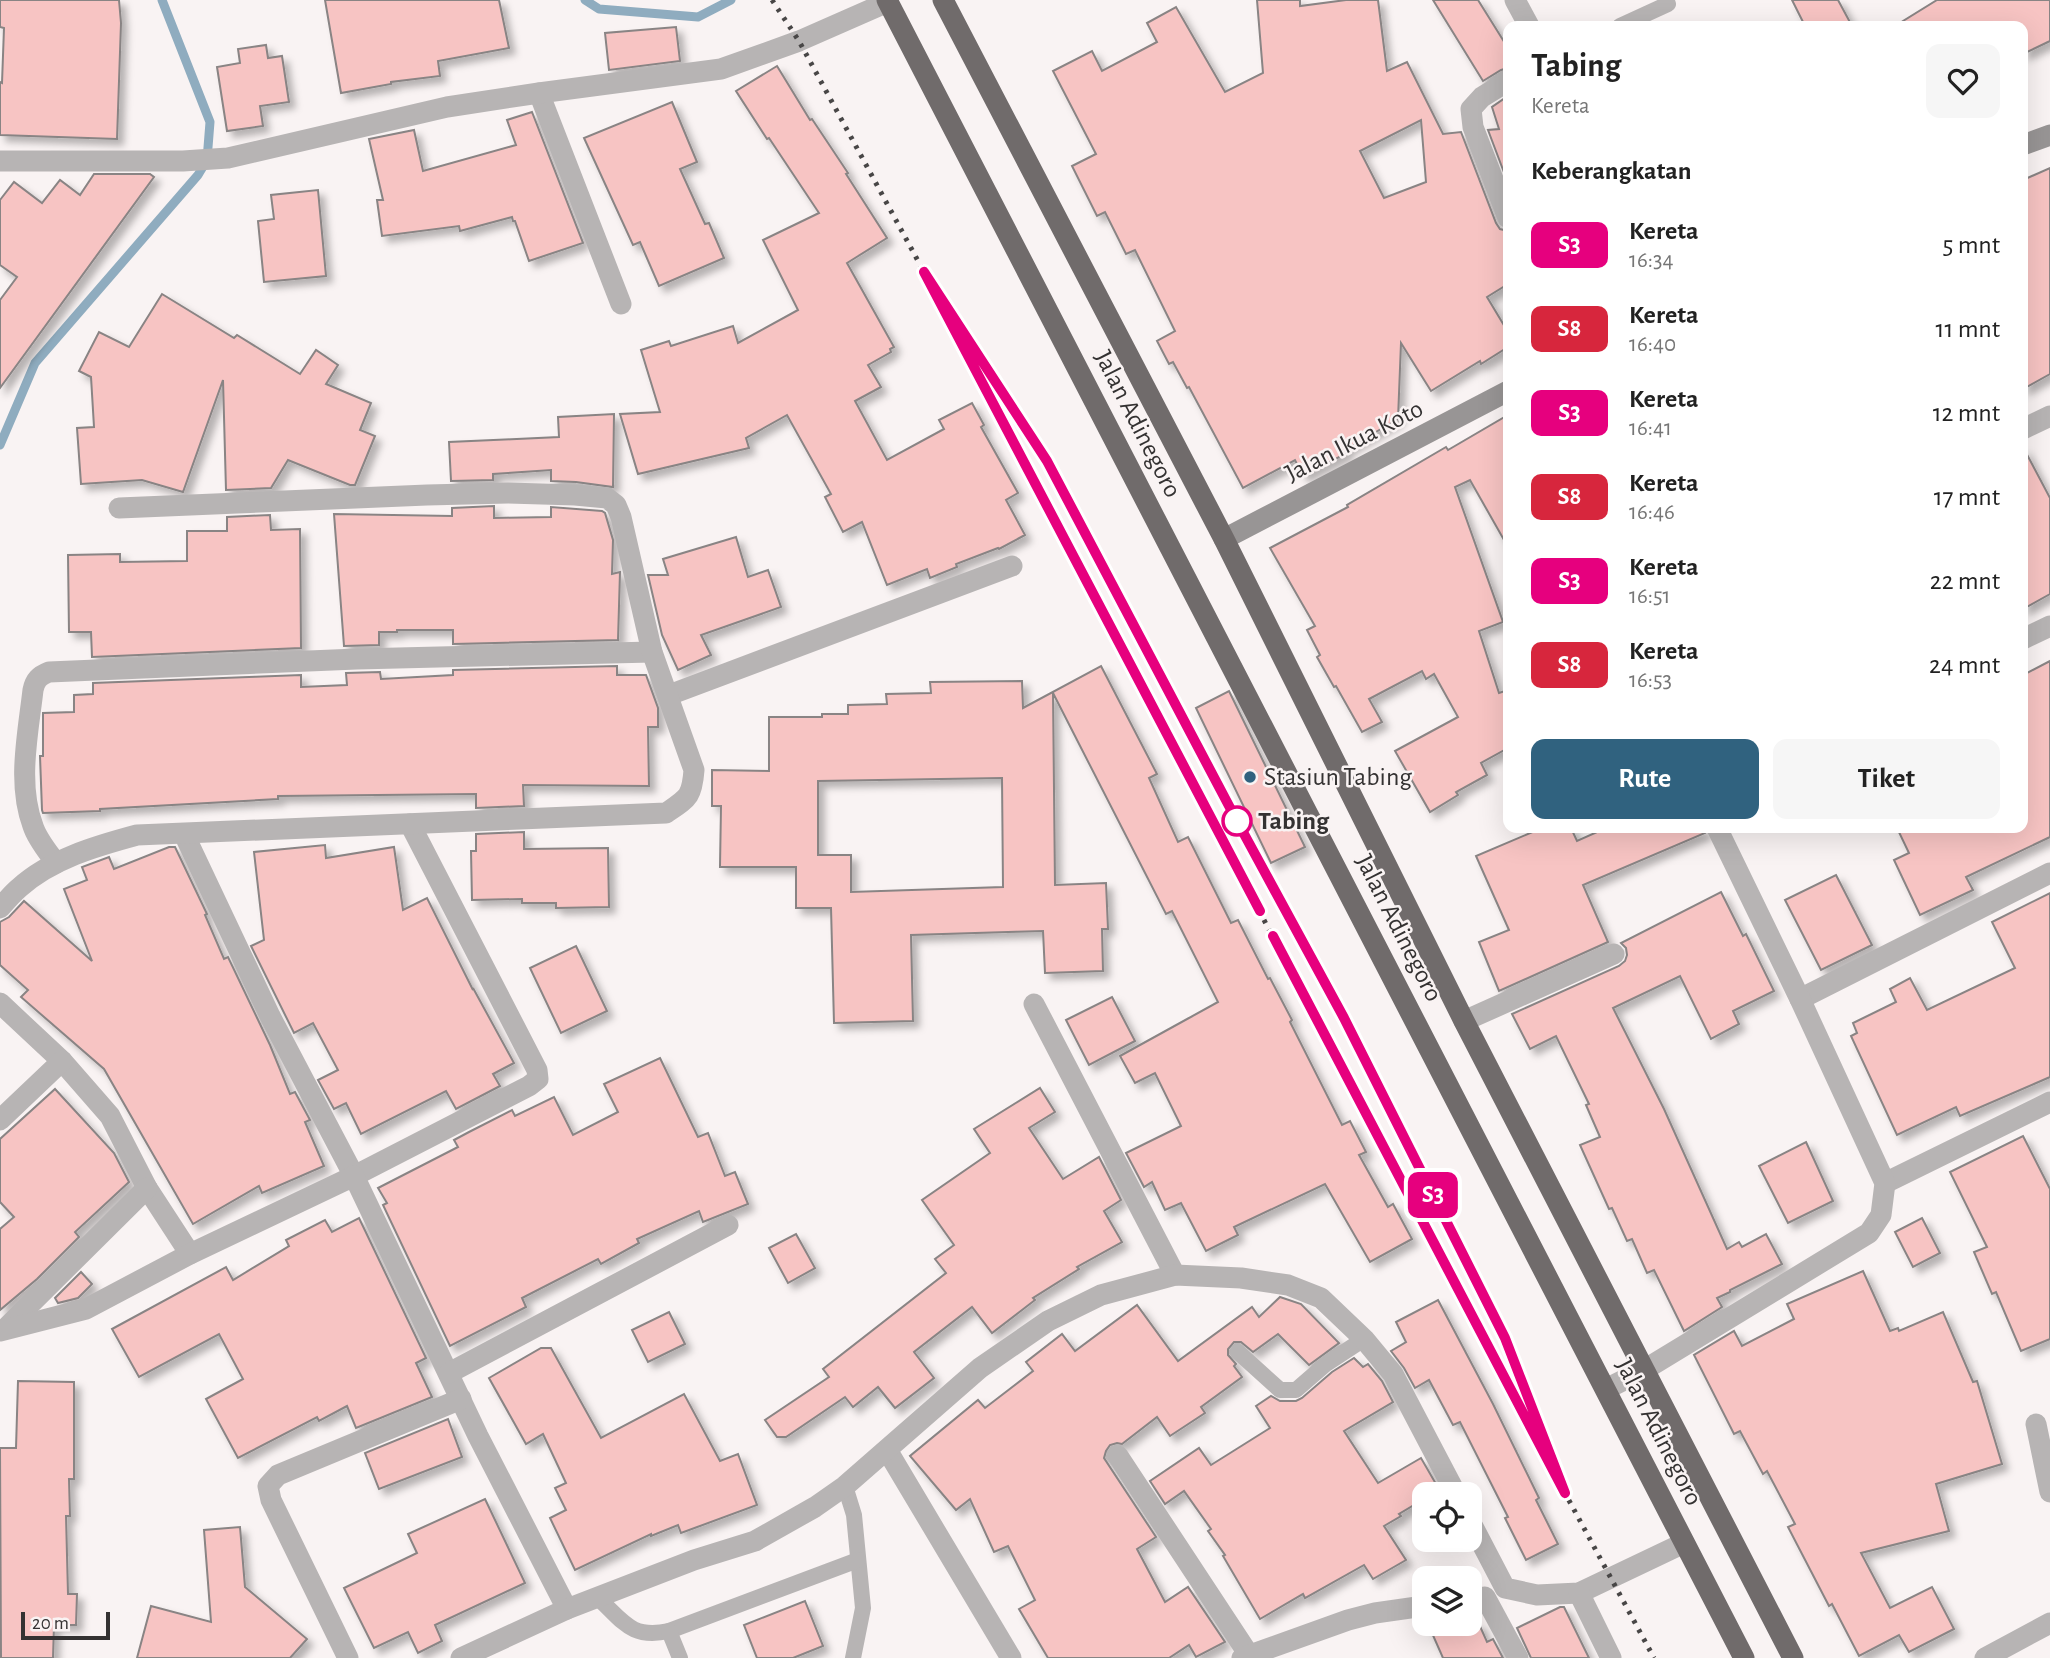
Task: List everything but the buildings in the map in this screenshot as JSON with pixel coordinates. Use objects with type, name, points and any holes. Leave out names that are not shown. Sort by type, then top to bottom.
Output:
[{"type":"highway","name":"Jalan Adinegoro","points":[[943,0],[1224,539],[1464,1021],[1793,1658]]},
{"type":"highway","name":"Jalan Adinegoro","points":[[887,1],[1744,1658]]},
{"type":"street","points":[[1515,0],[1526,21]]},
{"type":"street","points":[[0,161],[183,161],[228,158],[447,107],[721,69],[799,41],[887,1]]},
{"type":"street","points":[[1503,84],[1482,97],[1471,109],[1474,127],[1503,205]]},
{"type":"street","points":[[539,93],[621,304]]},
{"type":"street","points":[[2028,143],[2050,135]]},
{"type":"street","name":"Jalan Ikua Koto","points":[[1224,539],[1503,394]]},
{"type":"street","points":[[2028,427],[2050,416]]},
{"type":"street","points":[[0,908],[20,887],[55,863],[98,846],[137,835],[666,813],[687,799],[693,785],[694,770],[652,652],[621,517],[617,505],[607,498],[522,494],[427,495],[119,508]]},
{"type":"street","points":[[669,695],[1012,566]]},
{"type":"street","points":[[2028,637],[2050,626]]},
{"type":"street","points":[[55,863],[33,828],[26,800],[25,766],[34,683],[48,672],[357,659],[652,652]]},
{"type":"street","points":[[1,1331],[86,1308],[190,1254],[355,1176],[538,1079],[537,1070],[410,824]]},
{"type":"street","points":[[1606,1389],[1644,1370],[1869,1233],[1881,1215],[1885,1183],[1719,833]]},
{"type":"street","points":[[184,834],[270,1016],[355,1176],[478,1436],[567,1609]]},
{"type":"street","points":[[1800,999],[2050,873]]},
{"type":"street","points":[[1464,1021],[1614,954]]},
{"type":"street","points":[[0,1003],[62,1061],[110,1116],[147,1188],[190,1254]]},
{"type":"street","points":[[1034,1004],[1175,1275]]},
{"type":"street","points":[[0,1120],[62,1061]]},
{"type":"street","points":[[1885,1183],[2050,1102]]},
{"type":"street","points":[[1,1331],[147,1188]]},
{"type":"street","points":[[449,1373],[728,1225]]},
{"type":"street","points":[[461,1658],[567,1609],[694,1560],[755,1541],[815,1507],[845,1486],[980,1368],[1048,1321],[1101,1295],[1175,1275],[1241,1278],[1288,1285],[1321,1298],[1364,1339],[1393,1374],[1450,1482]]},
{"type":"street","points":[[348,1658],[271,1500],[268,1486],[278,1475],[461,1399]]},
{"type":"street","points":[[2036,1424],[2050,1492]]},
{"type":"street","points":[[887,1450],[1011,1658]]},
{"type":"street","points":[[1118,1456],[1247,1657],[1348,1620],[1412,1608]]},
{"type":"street","points":[[1482,1596],[1505,1588],[1537,1595],[1579,1593],[1684,1543]]},
{"type":"street","points":[[1482,1544],[1505,1588]]},
{"type":"street","points":[[1579,1593],[1611,1658]]},
{"type":"street","points":[[1482,1605],[1518,1658]]},
{"type":"street","points":[[1985,1658],[2050,1623]]},
{"type":"lane","points":[[1631,21],[1668,4]]},
{"type":"lane","points":[[1238,1352],[1280,1390],[1296,1390],[1326,1364],[1364,1339]]},
{"type":"lane","points":[[845,1486],[853,1515],[863,1608],[853,1658]]},
{"type":"lane","points":[[598,1598],[633,1631],[653,1634],[669,1631],[858,1560]]},
{"type":"lane","points":[[669,1631],[680,1658]]},
{"type":"waterway","points":[[0,445],[35,363],[198,175],[207,160],[210,122],[162,0]]},
{"type":"waterway","points":[[585,0],[599,9],[698,17],[731,0]]},
{"type":"railway","points":[[772,0],[799,41],[924,272],[1047,461],[1344,1018],[1505,1338],[1565,1493],[1654,1658]]},
{"type":"railway","points":[[966,353],[1531,1428]]},
{"type":"train","name":"S3","points":[[1260,911],[924,272],[1047,461],[1344,1018],[1505,1338],[1565,1493],[1273,936]]},
{"type":"place","name":"Stasiun Tabing","points":[[1250,777]]},
{"type":"place","name":"Tabing","points":[[1237,821]]}]
